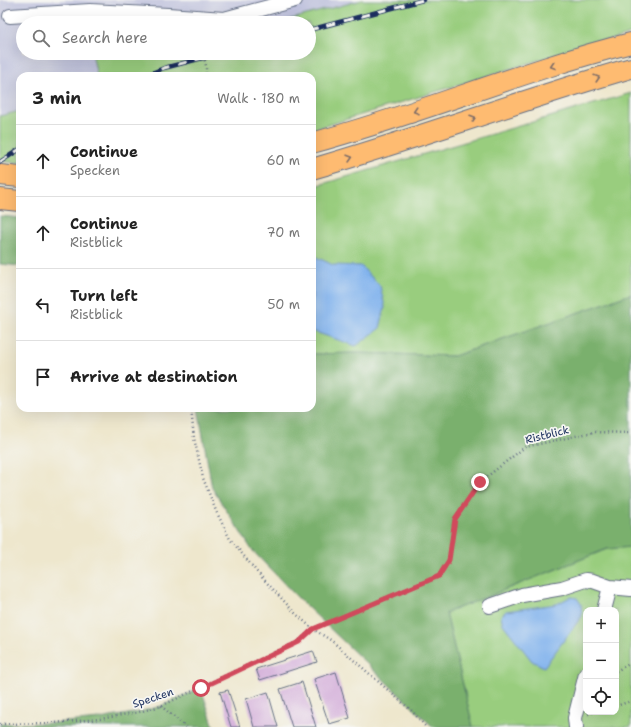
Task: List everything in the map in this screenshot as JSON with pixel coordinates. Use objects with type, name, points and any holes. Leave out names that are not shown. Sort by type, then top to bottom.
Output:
[{"type":"highway","points":[[316,142],[348,134],[557,65],[631,43]]},
{"type":"highway","points":[[316,168],[631,68]]},
{"type":"highway","points":[[0,175],[16,177]]},
{"type":"highway","points":[[0,199],[16,201]]},
{"type":"street","points":[[235,16],[295,0]]},
{"type":"street","points":[[10,16],[90,11],[174,16]]},
{"type":"street","points":[[490,606],[522,595],[562,588],[586,580],[594,580],[610,587],[631,589]]},
{"type":"street","points":[[605,607],[610,587]]},
{"type":"street","points":[[576,727],[574,718],[585,679]]},
{"type":"path","points":[[205,60],[206,72]]},
{"type":"path","points":[[191,412],[194,438],[203,478],[216,511],[230,539],[256,572],[295,614],[313,629],[332,641],[412,711],[426,727]]},
{"type":"path","name":"Ristblick","points":[[313,629],[439,576],[449,560],[455,519],[480,482],[524,447],[594,432],[631,433]]},
{"type":"path","name":"Specken","points":[[0,724],[53,723],[100,719],[161,706],[299,642],[313,629]]},
{"type":"path","points":[[619,669],[631,663]]},
{"type":"path","points":[[619,705],[631,701]]},
{"type":"path","points":[[161,706],[186,727]]},
{"type":"shaded area","points":[[0,0],[362,0],[303,16],[16,16],[16,60],[94,60],[96,72],[16,72],[16,112],[0,116]]},
{"type":"green space","points":[[362,0],[631,0],[631,34],[558,54],[316,129],[316,72],[96,72],[94,60],[316,60],[316,16],[303,16]]},
{"type":"green space","points":[[631,93],[631,294],[454,356],[357,353],[316,354],[316,186]]},
{"type":"green space","points":[[16,112],[16,163],[0,161],[0,116]]},
{"type":"green space","points":[[0,216],[16,218],[16,266],[0,264]]},
{"type":"green space","points":[[631,294],[631,547],[607,549],[446,613],[473,727],[433,727],[299,599],[252,550],[212,488],[199,412],[316,412],[316,354],[357,353],[454,356]]},
{"type":"green space","points":[[631,547],[631,727],[473,727],[446,613],[607,549]]},
{"type":"green space","points":[[201,688],[214,727],[0,727],[0,724],[53,723],[100,719],[139,712],[161,706]]},
{"type":"water","points":[[316,257],[333,265],[361,266],[380,286],[385,307],[380,328],[356,346],[316,332]]},
{"type":"water","points":[[570,597],[577,598],[581,604],[582,616],[544,667],[532,661],[503,624],[501,616],[506,611],[557,604]]},
{"type":"building","points":[[313,651],[317,662],[260,680],[256,669]]},
{"type":"building","points":[[336,672],[350,718],[329,724],[314,679]]},
{"type":"building","points":[[302,682],[316,727],[292,727],[280,689]]},
{"type":"building","points":[[228,690],[240,727],[231,727],[220,692]]},
{"type":"building","points":[[268,692],[278,727],[254,727],[246,699]]},
{"type":"railway","points":[[316,28],[423,0]]},
{"type":"railway","points":[[154,72],[195,60]]},
{"type":"railway","points":[[0,162],[16,152]]},
{"type":"route","points":[[201,688],[299,642],[313,629],[439,576],[449,560],[455,519],[480,482]]}]
